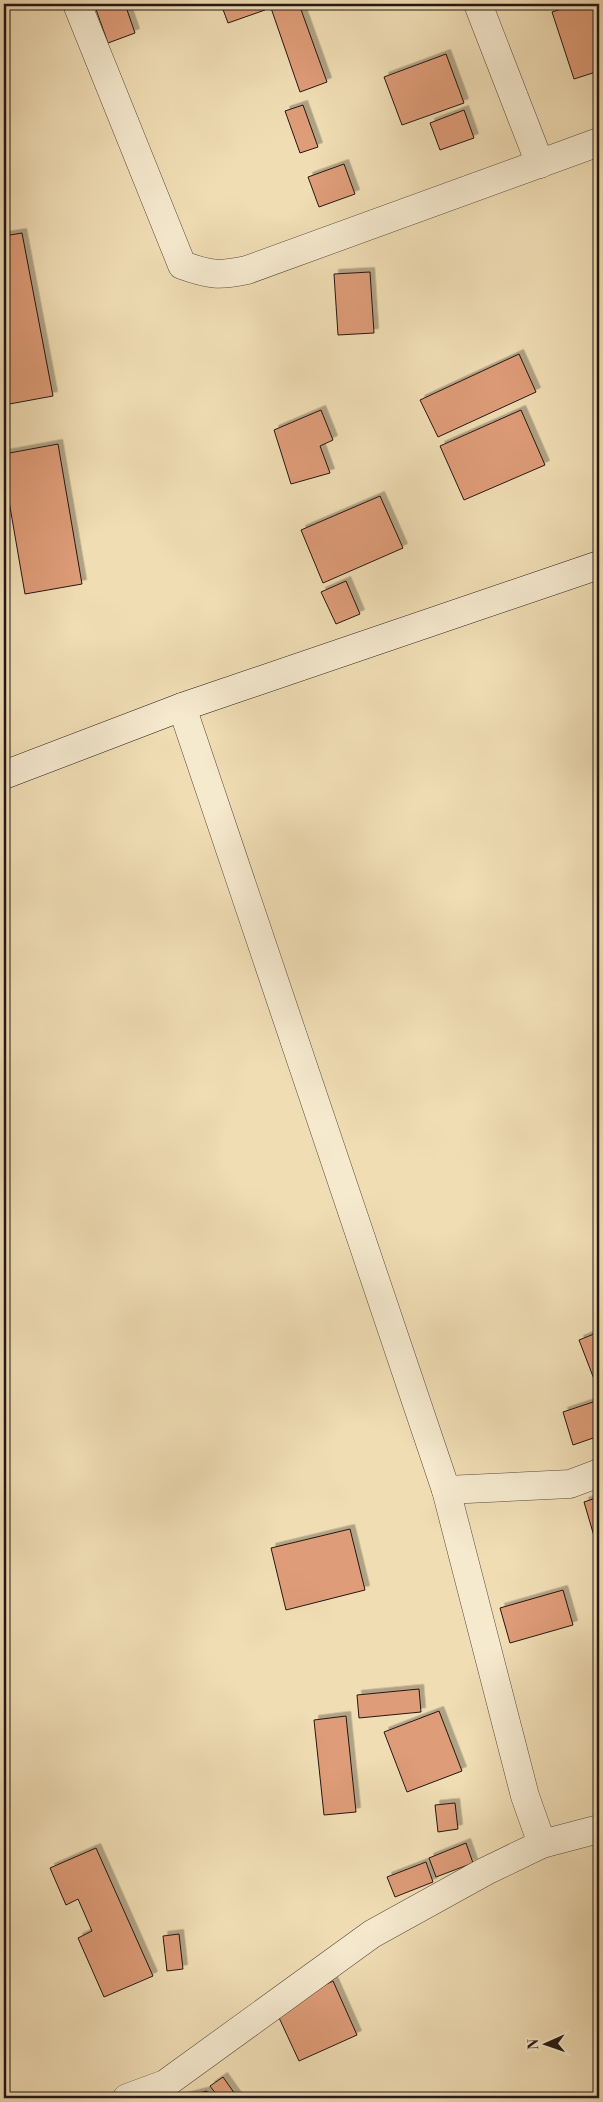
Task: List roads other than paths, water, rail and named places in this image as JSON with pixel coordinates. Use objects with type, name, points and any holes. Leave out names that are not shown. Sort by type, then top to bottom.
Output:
[{"type":"street","points":[[77,4],[182,265],[201,272],[220,275],[247,270],[599,142]]},
{"type":"street","points":[[478,4],[540,164]]},
{"type":"street","points":[[4,775],[182,707],[599,565]]},
{"type":"street","points":[[182,707],[446,1490],[526,1796],[542,1844]]},
{"type":"street","points":[[446,1490],[570,1484],[599,1473]]},
{"type":"street","points":[[126,2098],[165,2084],[372,1934],[486,1871],[542,1844],[599,1829]]}]
